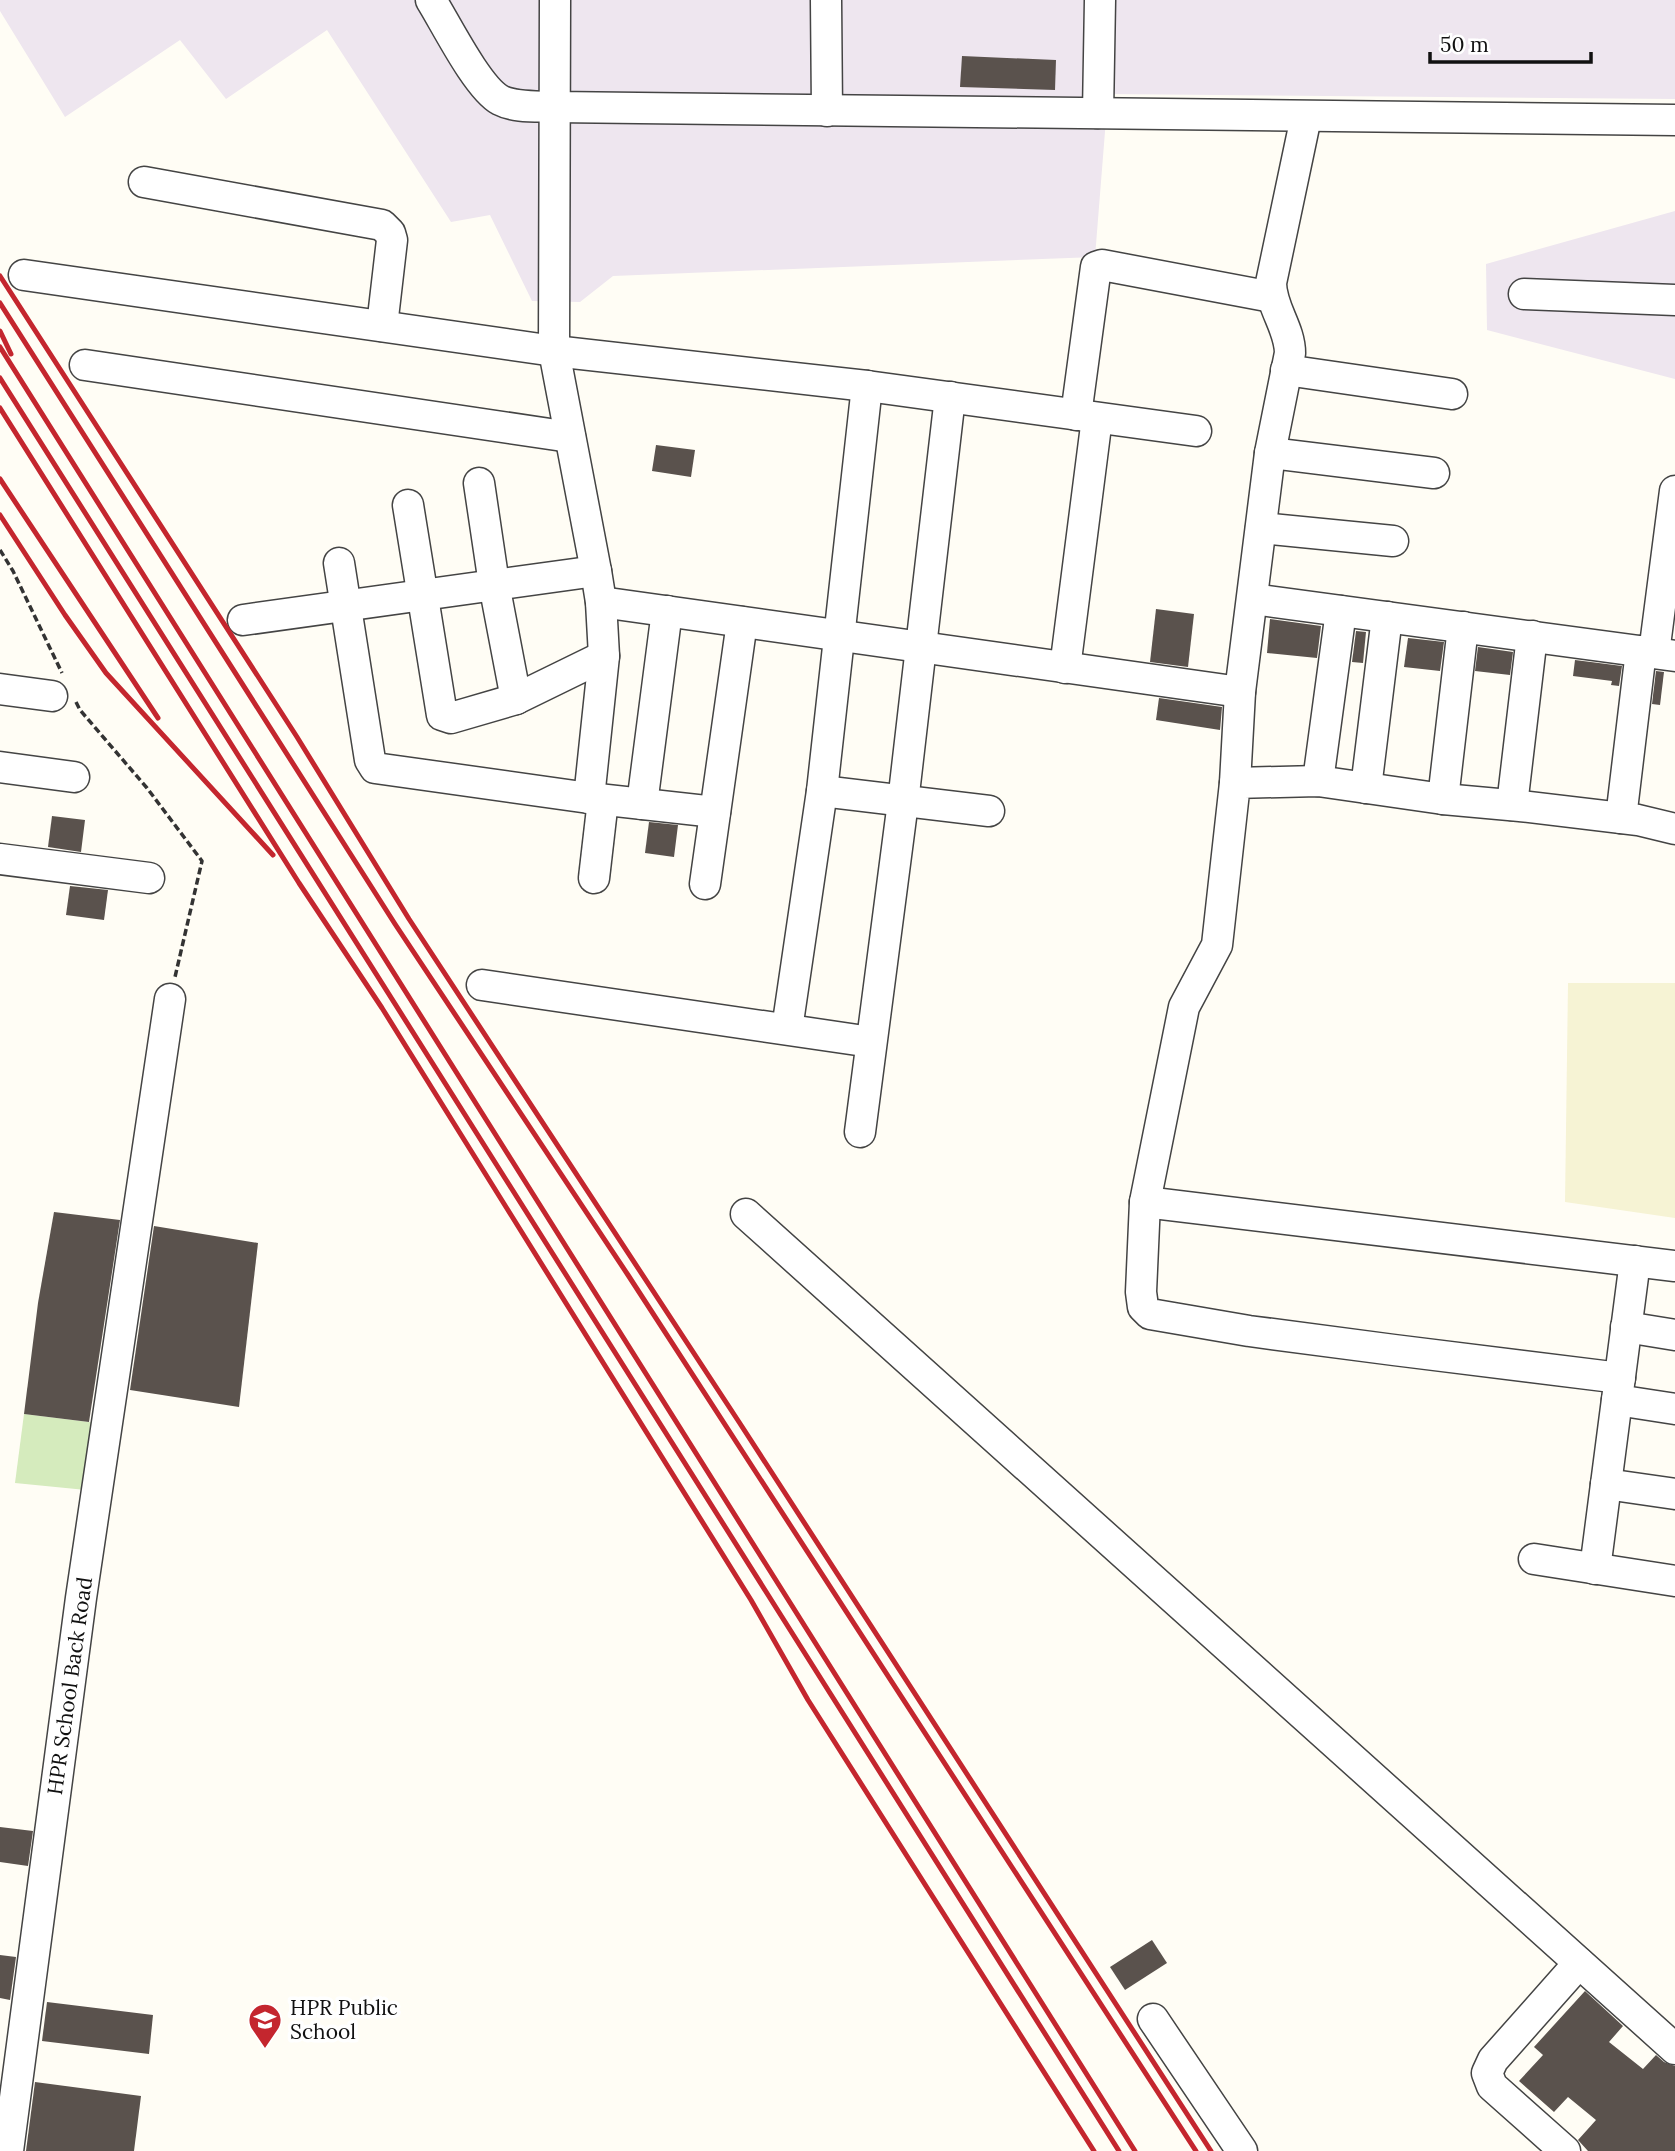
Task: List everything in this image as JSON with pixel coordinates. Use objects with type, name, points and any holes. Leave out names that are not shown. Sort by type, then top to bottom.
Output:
[{"type":"street","points":[[431,0],[491,93],[515,105],[1675,120]]},
{"type":"street","points":[[555,0],[554,351],[596,571],[604,656],[594,878]]},
{"type":"street","points":[[826,0],[827,111]]},
{"type":"street","points":[[1098,113],[1100,0]]},
{"type":"street","points":[[1306,117],[1271,283],[1272,297],[1290,346],[1270,453],[1240,692],[1235,783],[1217,945],[1184,1007],[1145,1202],[1141,1292],[1143,1307],[1150,1314],[1618,1389],[1675,1409]]},
{"type":"street","points":[[144,182],[382,225],[390,233],[392,240],[382,326]]},
{"type":"street","points":[[1065,668],[1095,270],[1098,266],[1272,297]]},
{"type":"street","points":[[24,275],[554,351],[867,386],[1196,432]]},
{"type":"street","points":[[1524,294],[1675,300]]},
{"type":"street","points":[[85,365],[570,437]]},
{"type":"street","points":[[1286,370],[1452,394]]},
{"type":"street","points":[[787,1029],[822,791],[867,386]]},
{"type":"street","points":[[860,1132],[950,397]]},
{"type":"street","points":[[1270,453],[1434,473]]},
{"type":"street","points":[[479,483],[494,584],[516,699]]},
{"type":"street","points":[[1621,818],[1657,653],[1671,565],[1675,491]]},
{"type":"street","points":[[408,505],[442,716],[450,718],[516,699],[604,656]]},
{"type":"street","points":[[1261,528],[1393,541]]},
{"type":"street","points":[[339,563],[370,761],[375,768],[596,799],[715,812]]},
{"type":"street","points":[[243,620],[596,571]]},
{"type":"street","points":[[1253,599],[1657,653]]},
{"type":"street","points":[[601,602],[1240,692]]},
{"type":"street","points":[[642,804],[667,611]]},
{"type":"street","points":[[1318,781],[1341,611]]},
{"type":"street","points":[[1366,788],[1387,617]]},
{"type":"street","points":[[705,884],[741,622]]},
{"type":"street","points":[[1443,799],[1463,627]]},
{"type":"street","points":[[1512,805],[1532,636]]},
{"type":"street","points":[[0,689],[63,690]]},
{"type":"street","points":[[0,767],[74,777]]},
{"type":"street","points":[[1235,783],[1318,781],[1443,799],[1621,818],[1675,829]]},
{"type":"street","points":[[822,791],[989,811]]},
{"type":"street","points":[[0,859],[149,878]]},
{"type":"street","points":[[482,985],[872,1042]]},
{"type":"street","name":"HPR School Back Road","points":[[8,2151],[82,1598],[170,999]]},
{"type":"street","points":[[1145,1202],[1675,1266]]},
{"type":"street","points":[[746,1214],[1675,2049]]},
{"type":"street","points":[[1595,1569],[1635,1261]]},
{"type":"street","points":[[1626,1327],[1675,1335]]},
{"type":"street","points":[[1606,1484],[1675,1494]]},
{"type":"street","points":[[1534,1559],[1675,1581]]},
{"type":"street","points":[[1565,2151],[1492,2086],[1488,2073],[1493,2060],[1579,1964]]},
{"type":"street","points":[[1153,2019],[1242,2151]]},
{"type":"path","points":[[0,550],[13,571],[63,690],[147,788],[202,861],[170,999]]},
{"type":"shaded area","points":[[0,0],[1675,0],[1675,99],[1108,94],[1095,257],[613,276],[580,302],[532,301],[490,215],[451,222],[327,30],[226,99],[180,40],[65,117],[0,11]]},
{"type":"shaded area","points":[[1675,211],[1675,379],[1487,330],[1486,264]]},
{"type":"shaded area","points":[[1568,983],[1675,983],[1675,1218],[1565,1202]]},
{"type":"green space","points":[[24,1414],[97,1423],[86,1490],[15,1483]]},
{"type":"building","points":[[962,56],[1056,60],[1055,90],[960,87]]},
{"type":"building","points":[[656,445],[695,450],[691,477],[652,471]]},
{"type":"building","points":[[1156,609],[1194,614],[1188,667],[1150,662]]},
{"type":"building","points":[[1270,619],[1321,626],[1317,658],[1267,653]]},
{"type":"building","points":[[1356,631],[1366,632],[1363,663],[1352,662]]},
{"type":"building","points":[[1408,638],[1444,642],[1440,671],[1404,667]]},
{"type":"building","points":[[1478,647],[1513,652],[1510,675],[1475,671]]},
{"type":"building","points":[[1575,660],[1622,666],[1619,686],[1611,685],[1612,681],[1573,676]]},
{"type":"building","points":[[1656,671],[1664,672],[1660,705],[1652,704]]},
{"type":"building","points":[[1159,698],[1222,707],[1220,730],[1156,720]]},
{"type":"building","points":[[52,816],[85,820],[81,852],[48,847]]},
{"type":"building","points":[[649,822],[678,825],[674,857],[645,853]]},
{"type":"building","points":[[70,886],[108,890],[104,920],[66,915]]},
{"type":"building","points":[[54,1212],[120,1220],[89,1422],[24,1414],[38,1303]]},
{"type":"building","points":[[154,1226],[258,1243],[239,1407],[130,1390]]},
{"type":"building","points":[[0,1827],[33,1831],[28,1866],[0,1862]]},
{"type":"building","points":[[1152,1940],[1167,1963],[1125,1990],[1110,1967]]},
{"type":"building","points":[[0,1955],[16,1957],[10,2000],[0,1998]]},
{"type":"building","points":[[1585,1991],[1623,2026],[1609,2042],[1643,2069],[1656,2055],[1675,2066],[1675,2151],[1588,2151],[1578,2140],[1596,2120],[1568,2097],[1554,2112],[1519,2081],[1543,2055],[1534,2047]]},
{"type":"building","points":[[47,2002],[153,2015],[149,2054],[42,2041]]},
{"type":"building","points":[[35,2082],[141,2096],[134,2151],[26,2151]]},
{"type":"railway","points":[[0,276],[297,737],[409,919],[739,1422],[1211,2151]]},
{"type":"railway","points":[[0,303],[395,924],[628,1275],[1196,2151]]},
{"type":"railway","points":[[0,331],[11,354]]},
{"type":"railway","points":[[0,347],[1135,2151]]},
{"type":"railway","points":[[0,378],[1119,2151]]},
{"type":"railway","points":[[0,408],[299,883],[382,1008],[751,1600],[808,1700],[1094,2151]]},
{"type":"railway","points":[[0,479],[158,718]]},
{"type":"railway","points":[[0,515],[106,673],[273,855]]},
{"type":"place","name":"HPR Public School","points":[[265,2050]]}]
